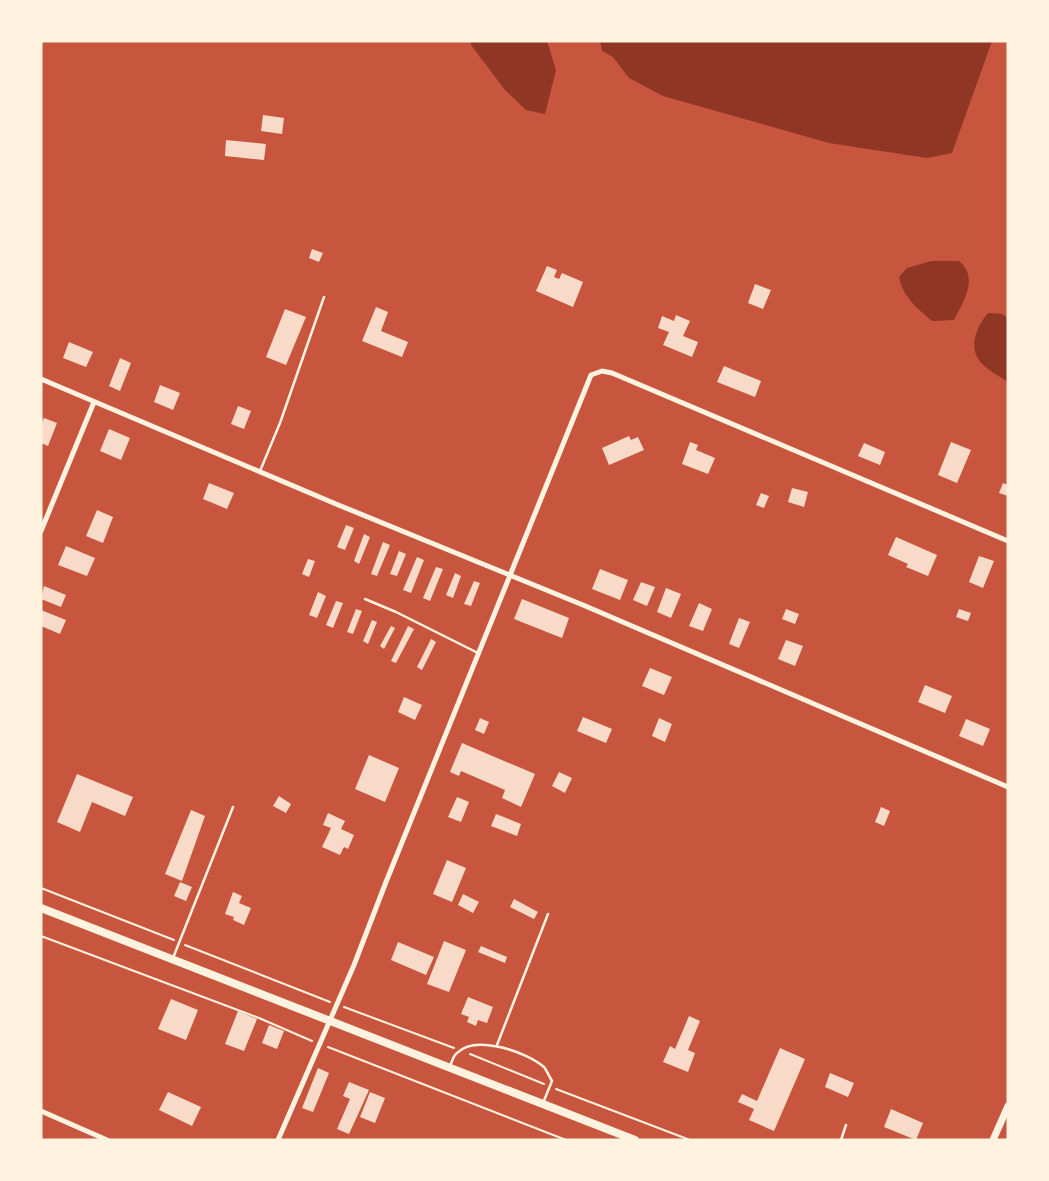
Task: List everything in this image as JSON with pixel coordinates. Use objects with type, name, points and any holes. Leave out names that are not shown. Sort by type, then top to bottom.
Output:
[{"type":"main road","points":[[41,908],[635,1140]]},
{"type":"main road","points":[[993,1140],[1008,1106]]},
{"type":"street","points":[[278,1140],[337,1004],[479,654],[587,379],[594,373],[602,371],[612,374],[1008,541]]},
{"type":"street","points":[[41,379],[592,609],[1008,787]]},
{"type":"street","points":[[41,531],[94,402]]},
{"type":"street","points":[[41,1111],[107,1140]]},
{"type":"lane","points":[[260,472],[280,423],[324,297]]},
{"type":"lane","points":[[364,599],[396,612],[479,654]]},
{"type":"lane","points":[[173,960],[233,807]]},
{"type":"lane","points":[[498,1045],[548,914]]},
{"type":"lane","points":[[449,1068],[456,1053],[465,1047],[498,1045],[533,1059],[545,1069],[552,1081],[543,1104]]},
{"type":"lane","points":[[841,1140],[846,1125]]},
{"type":"path","points":[[41,888],[690,1140]]},
{"type":"path","points":[[41,936],[258,1018],[319,1044],[566,1140]]},
{"type":"shaded area","points":[[471,41],[547,41],[556,70],[545,114],[526,110],[505,90],[471,45]]},
{"type":"shaded area","points":[[600,41],[992,41],[952,153],[927,158],[829,143],[663,96],[629,78],[613,57],[602,51]]},
{"type":"shaded area","points":[[931,261],[959,261],[968,275],[968,289],[954,320],[932,321],[911,302],[901,284],[899,277],[907,268]]},
{"type":"shaded area","points":[[988,313],[1003,314],[1008,319],[1008,382],[992,372],[979,360],[974,348],[978,329]]},
{"type":"building","points":[[263,115],[284,118],[282,134],[261,131]]},
{"type":"building","points":[[226,140],[266,144],[264,160],[225,156]]},
{"type":"building","points":[[312,249],[323,253],[319,262],[309,258]]},
{"type":"building","points":[[547,266],[557,270],[554,277],[559,279],[562,273],[583,282],[573,307],[536,291]]},
{"type":"building","points":[[755,284],[771,290],[763,309],[748,303]]},
{"type":"building","points":[[376,307],[388,312],[381,331],[408,342],[402,357],[362,341]]},
{"type":"building","points":[[285,309],[306,317],[286,365],[266,357]]},
{"type":"building","points":[[676,315],[690,321],[683,336],[698,342],[692,357],[663,345],[669,332],[658,328],[662,316],[674,321]]},
{"type":"building","points":[[69,342],[93,352],[86,367],[63,358]]},
{"type":"building","points":[[120,358],[131,363],[120,391],[109,386]]},
{"type":"building","points":[[724,366],[761,381],[755,397],[717,382]]},
{"type":"building","points":[[160,385],[180,393],[173,410],[154,402]]},
{"type":"building","points":[[238,406],[251,411],[244,429],[231,424]]},
{"type":"building","points":[[44,418],[57,423],[48,446],[41,443],[41,424]]},
{"type":"building","points":[[109,429],[130,438],[121,460],[100,451]]},
{"type":"building","points":[[629,436],[631,440],[638,437],[644,450],[609,465],[602,448]]},
{"type":"building","points":[[690,442],[698,445],[696,450],[715,458],[708,474],[682,464]]},
{"type":"building","points":[[951,442],[971,450],[957,483],[938,475]]},
{"type":"building","points":[[864,443],[885,452],[880,465],[858,456]]},
{"type":"building","points":[[209,483],[234,493],[227,509],[203,499]]},
{"type":"building","points":[[1003,483],[1008,485],[1008,496],[999,493]]},
{"type":"building","points":[[792,488],[808,492],[804,507],[788,502]]},
{"type":"building","points":[[761,493],[769,496],[764,508],[756,505]]},
{"type":"building","points":[[97,510],[113,517],[103,543],[86,536]]},
{"type":"building","points":[[346,525],[354,528],[345,550],[337,547]]},
{"type":"building","points":[[364,534],[370,537],[359,564],[354,561]]},
{"type":"building","points":[[896,537],[937,555],[928,576],[906,567],[908,564],[888,555]]},
{"type":"building","points":[[383,542],[390,545],[377,576],[371,574]]},
{"type":"building","points":[[66,546],[95,558],[87,576],[58,565]]},
{"type":"building","points":[[399,551],[406,554],[397,576],[390,574]]},
{"type":"building","points":[[979,556],[994,561],[983,588],[969,582]]},
{"type":"building","points":[[417,557],[424,560],[411,593],[403,590]]},
{"type":"building","points":[[308,559],[315,561],[309,577],[302,574]]},
{"type":"building","points":[[436,567],[443,569],[430,601],[423,598]]},
{"type":"building","points":[[600,569],[628,580],[620,600],[592,589]]},
{"type":"building","points":[[455,573],[461,576],[453,598],[446,595]]},
{"type":"building","points":[[474,581],[480,583],[471,606],[464,604]]},
{"type":"building","points":[[641,582],[655,587],[647,606],[633,600]]},
{"type":"building","points":[[44,586],[66,595],[61,607],[41,599]]},
{"type":"building","points":[[666,588],[681,594],[671,618],[657,612]]},
{"type":"building","points":[[318,592],[326,596],[317,618],[309,615]]},
{"type":"building","points":[[522,599],[569,618],[562,638],[514,619]]},
{"type":"building","points":[[336,601],[343,603],[333,628],[326,625]]},
{"type":"building","points":[[699,603],[712,609],[703,631],[689,626]]},
{"type":"building","points":[[356,609],[362,611],[353,634],[347,632]]},
{"type":"building","points":[[786,609],[799,614],[795,624],[782,619]]},
{"type":"building","points":[[959,609],[971,613],[968,621],[956,617]]},
{"type":"building","points":[[41,610],[66,620],[60,634],[41,626]]},
{"type":"building","points":[[739,618],[750,622],[739,648],[729,644]]},
{"type":"building","points":[[372,620],[377,622],[368,644],[363,641]]},
{"type":"building","points":[[391,626],[395,628],[384,649],[380,646]]},
{"type":"building","points":[[408,626],[414,629],[396,663],[391,661]]},
{"type":"building","points":[[431,639],[436,642],[422,670],[417,667]]},
{"type":"building","points":[[786,640],[803,646],[795,666],[778,659]]},
{"type":"building","points":[[650,668],[672,677],[664,695],[642,686]]},
{"type":"building","points":[[925,685],[952,696],[945,713],[918,702]]},
{"type":"building","points":[[404,697],[422,705],[415,720],[398,712]]},
{"type":"building","points":[[583,717],[612,729],[606,743],[577,731]]},
{"type":"building","points":[[480,718],[489,722],[484,734],[475,730]]},
{"type":"building","points":[[659,718],[672,724],[665,742],[652,736]]},
{"type":"building","points":[[966,719],[990,729],[983,746],[959,736]]},
{"type":"building","points":[[462,743],[535,774],[521,807],[502,798],[505,790],[461,771],[459,776],[450,772]]},
{"type":"building","points":[[369,755],[399,768],[385,802],[355,789]]},
{"type":"building","points":[[559,772],[572,778],[565,793],[552,786]]},
{"type":"building","points":[[77,774],[133,797],[125,816],[92,802],[80,832],[57,822]]},
{"type":"building","points":[[279,796],[291,804],[286,813],[273,806]]},
{"type":"building","points":[[457,797],[469,802],[461,822],[448,817]]},
{"type":"building","points":[[881,807],[890,811],[884,826],[875,822]]},
{"type":"building","points":[[191,810],[205,816],[182,881],[165,874]]},
{"type":"building","points":[[328,813],[345,821],[341,829],[354,835],[348,849],[344,847],[340,855],[322,847],[331,828],[323,825]]},
{"type":"building","points":[[496,814],[521,824],[517,836],[491,826]]},
{"type":"building","points":[[447,860],[466,868],[452,902],[433,894]]},
{"type":"building","points":[[180,882],[192,887],[186,901],[174,896]]},
{"type":"building","points":[[233,892],[242,896],[239,903],[251,908],[244,925],[233,920],[234,917],[225,914]]},
{"type":"building","points":[[463,894],[479,902],[473,913],[458,905]]},
{"type":"building","points":[[514,899],[538,912],[534,919],[510,907]]},
{"type":"building","points":[[444,941],[466,950],[449,992],[427,984]]},
{"type":"building","points":[[398,942],[434,957],[426,975],[391,960]]},
{"type":"building","points":[[481,946],[507,957],[505,963],[478,952]]},
{"type":"building","points":[[468,997],[493,1007],[487,1023],[478,1020],[476,1026],[467,1022],[469,1017],[461,1014]]},
{"type":"building","points":[[171,999],[198,1010],[186,1040],[158,1029]]},
{"type":"building","points":[[238,1011],[257,1019],[244,1051],[225,1044]]},
{"type":"building","points":[[689,1016],[700,1021],[688,1050],[695,1053],[688,1072],[663,1062],[670,1046],[675,1049]]},
{"type":"building","points":[[269,1025],[284,1031],[277,1049],[262,1043]]},
{"type":"building","points":[[780,1048],[805,1059],[774,1131],[749,1120],[754,1109],[738,1102],[742,1094],[757,1101]]},
{"type":"building","points":[[318,1068],[329,1073],[313,1112],[302,1108]]},
{"type":"building","points":[[830,1073],[854,1083],[848,1097],[825,1087]]},
{"type":"building","points":[[349,1082],[369,1090],[349,1134],[337,1129],[350,1099],[343,1096]]},
{"type":"building","points":[[168,1092],[201,1107],[192,1126],[159,1110]]},
{"type":"building","points":[[370,1092],[385,1098],[375,1123],[360,1117]]},
{"type":"building","points":[[891,1109],[923,1123],[916,1140],[884,1127]]}]
